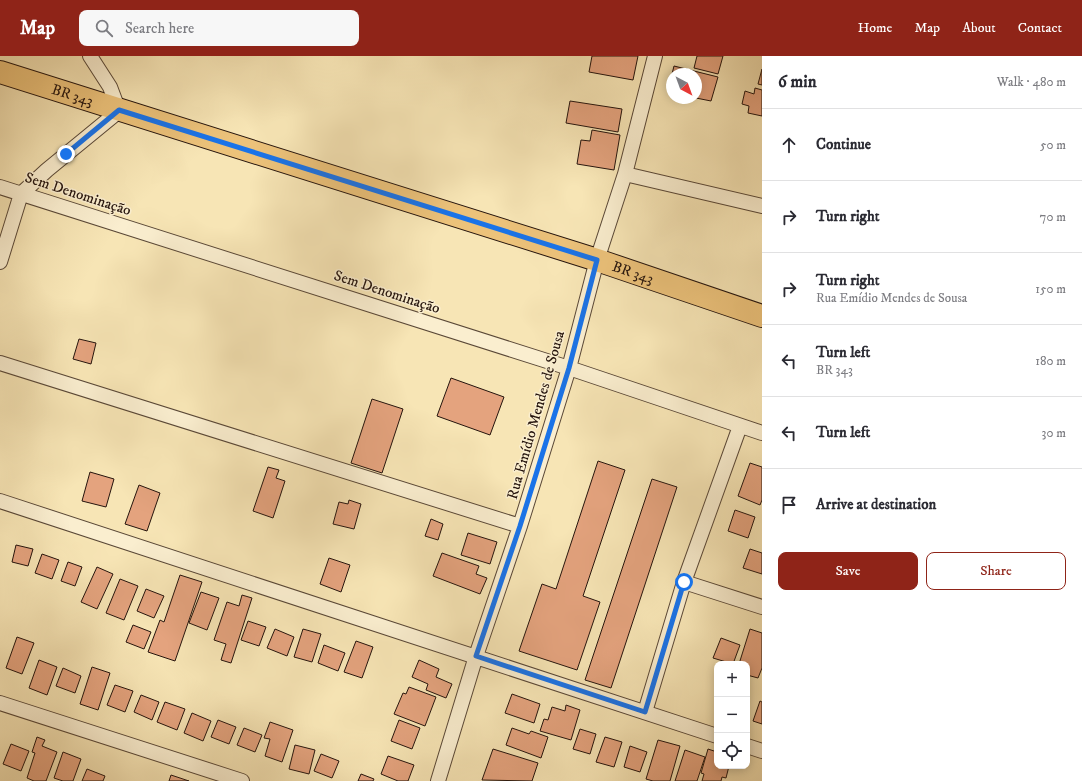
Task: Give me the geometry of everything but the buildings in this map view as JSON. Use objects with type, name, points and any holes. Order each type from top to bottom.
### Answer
[{"type":"main road","name":"BR 343","points":[[0,72],[597,260],[762,316]]},
{"type":"street","points":[[0,262],[21,194],[56,162],[119,110],[110,87],[90,56]]},
{"type":"street","name":"Rua Emídio Mendes de Sousa","points":[[438,781],[476,656],[520,526],[569,368],[597,260],[625,174],[655,56]]},
{"type":"street","points":[[625,174],[762,206]]},
{"type":"street","name":"Sem Denominação","points":[[0,187],[569,368],[762,433]]},
{"type":"street","points":[[0,363],[520,526]]},
{"type":"street","points":[[645,712],[684,582],[740,426]]},
{"type":"street","points":[[0,501],[714,735]]},
{"type":"street","points":[[684,582],[762,607]]},
{"type":"street","points":[[0,703],[242,781]]},
{"type":"street","points":[[750,747],[762,751]]},
{"type":"route","points":[[66,154],[119,110],[597,260],[569,368],[520,526],[476,656],[645,712],[684,582]]}]
